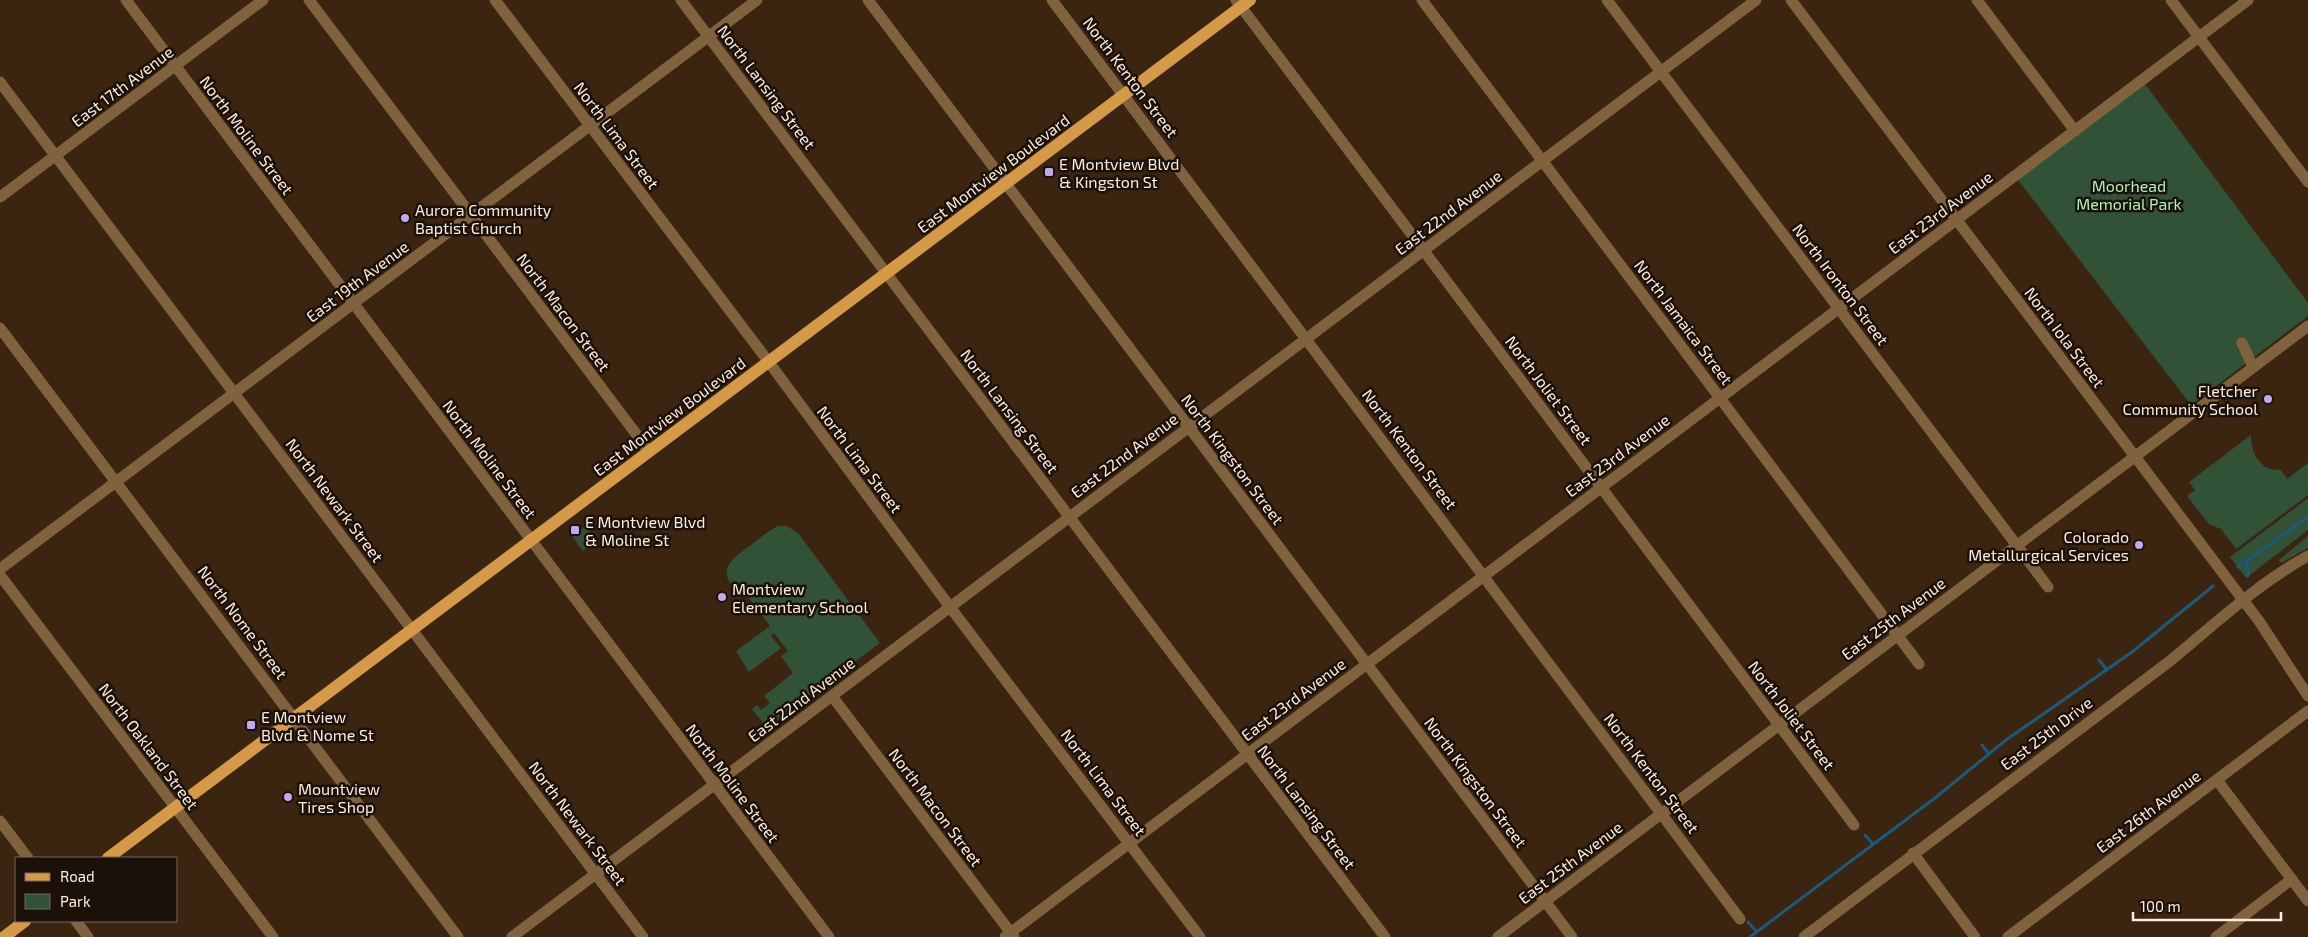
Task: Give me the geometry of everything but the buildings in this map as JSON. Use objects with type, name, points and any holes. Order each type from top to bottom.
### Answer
[{"type":"main road","name":"East Montview Boulevard","points":[[109,857],[1006,184],[1242,2]]},
{"type":"main road","points":[[4,937],[24,922]]},
{"type":"street","name":"North Moline Street","points":[[126,0],[829,937]]},
{"type":"street","name":"East 17th Avenue","points":[[0,197],[263,0]]},
{"type":"street","name":"North Macon Street","points":[[309,0],[649,452]]},
{"type":"street","name":"North Lima Street","points":[[495,0],[1200,937]]},
{"type":"street","name":"North Lansing Street","points":[[681,0],[1385,937]]},
{"type":"street","name":"East 19th Avenue","points":[[0,569],[757,0]]},
{"type":"street","name":"North Kingston Street","points":[[868,0],[1572,937]]},
{"type":"street","name":"North Kenton Street","points":[[1052,0],[1740,918]]},
{"type":"street","name":"North Jamaica Street","points":[[1422,0],[1920,664]]},
{"type":"street","name":"North Ironton Street","points":[[1607,0],[2048,587]]},
{"type":"street","name":"East 22nd Avenue","points":[[512,937],[1756,0]]},
{"type":"street","name":"North Iola Street","points":[[1792,0],[2244,600],[2281,652],[2308,696]]},
{"type":"street","points":[[1977,0],[2075,130]]},
{"type":"street","points":[[2171,0],[2308,182]]},
{"type":"street","name":"East 23rd Avenue","points":[[1010,936],[1247,754],[2248,0]]},
{"type":"street","name":"North Joliet Street","points":[[1242,2],[1424,250],[1854,825]]},
{"type":"street","name":"North Newark Street","points":[[0,82],[643,937]]},
{"type":"street","name":"East 25th Avenue","points":[[1498,937],[2308,326]]},
{"type":"street","name":"North Nome Street","points":[[0,328],[117,481],[458,937]]},
{"type":"street","points":[[2242,343],[2253,368]]},
{"type":"street","name":"East 25th Drive","points":[[1804,937],[2170,661],[2211,625],[2284,569],[2308,556]]},
{"type":"street","name":"North Oakland Street","points":[[0,575],[273,937]]},
{"type":"street","name":"North Macon Street","points":[[832,696],[1010,936]]},
{"type":"street","name":"East 26th Avenue","points":[[2008,937],[2308,711]]},
{"type":"street","points":[[2217,780],[2308,901]]},
{"type":"street","points":[[0,821],[27,857]]},
{"type":"street","points":[[1913,854],[1975,937]]},
{"type":"street","points":[[2216,937],[2292,879]]},
{"type":"street","points":[[77,922],[88,937]]},
{"type":"green space","name":"Moorhead Memorial Park","points":[[2142,80],[2308,303],[2308,316],[2191,405],[2015,176]]},
{"type":"green space","points":[[2251,435],[2251,442],[2258,460],[2267,468],[2281,470],[2287,479],[2308,463],[2308,495],[2236,549],[2221,529],[2209,524],[2187,496],[2195,490],[2189,482]]},
{"type":"green space","points":[[2308,498],[2308,530],[2246,578],[2230,557]]},
{"type":"green space","points":[[586,526],[597,540],[583,551],[572,536]]},
{"type":"green space","points":[[778,526],[787,526],[798,533],[880,643],[767,728],[752,709],[757,705],[761,710],[770,703],[764,696],[793,673],[781,656],[788,651],[774,633],[771,636],[781,648],[749,672],[736,651],[770,626],[740,586],[735,589],[729,582],[727,569],[734,558],[767,532]]},
{"type":"green space","points":[[2308,536],[2308,548],[2281,563],[2279,560]]},
{"type":"waterway","points":[[2238,567],[2308,517]]},
{"type":"waterway","points":[[2247,560],[2248,576]]},
{"type":"waterway","points":[[1750,937],[1935,798],[2006,740],[2132,652],[2213,586]]},
{"type":"waterway","points":[[2099,660],[2107,670]]},
{"type":"waterway","points":[[1982,745],[1989,754]]},
{"type":"waterway","points":[[1865,835],[1873,844]]},
{"type":"waterway","points":[[1748,922],[1757,932]]},
{"type":"place","name":"E Montview Blvd & Kingston St","points":[[1049,172]]},
{"type":"place","name":"Aurora Community Baptist Church","points":[[405,218]]},
{"type":"place","name":"Fletcher Community School","points":[[2268,399]]},
{"type":"place","name":"E Montview Blvd & Moline St","points":[[575,530]]},
{"type":"place","name":"Colorado Metallurgical Services","points":[[2139,545]]},
{"type":"place","name":"Montview Elementary School","points":[[722,597]]},
{"type":"place","name":"E Montview Blvd & Nome St","points":[[251,725]]},
{"type":"place","name":"Mountview Tires Shop","points":[[288,797]]}]
